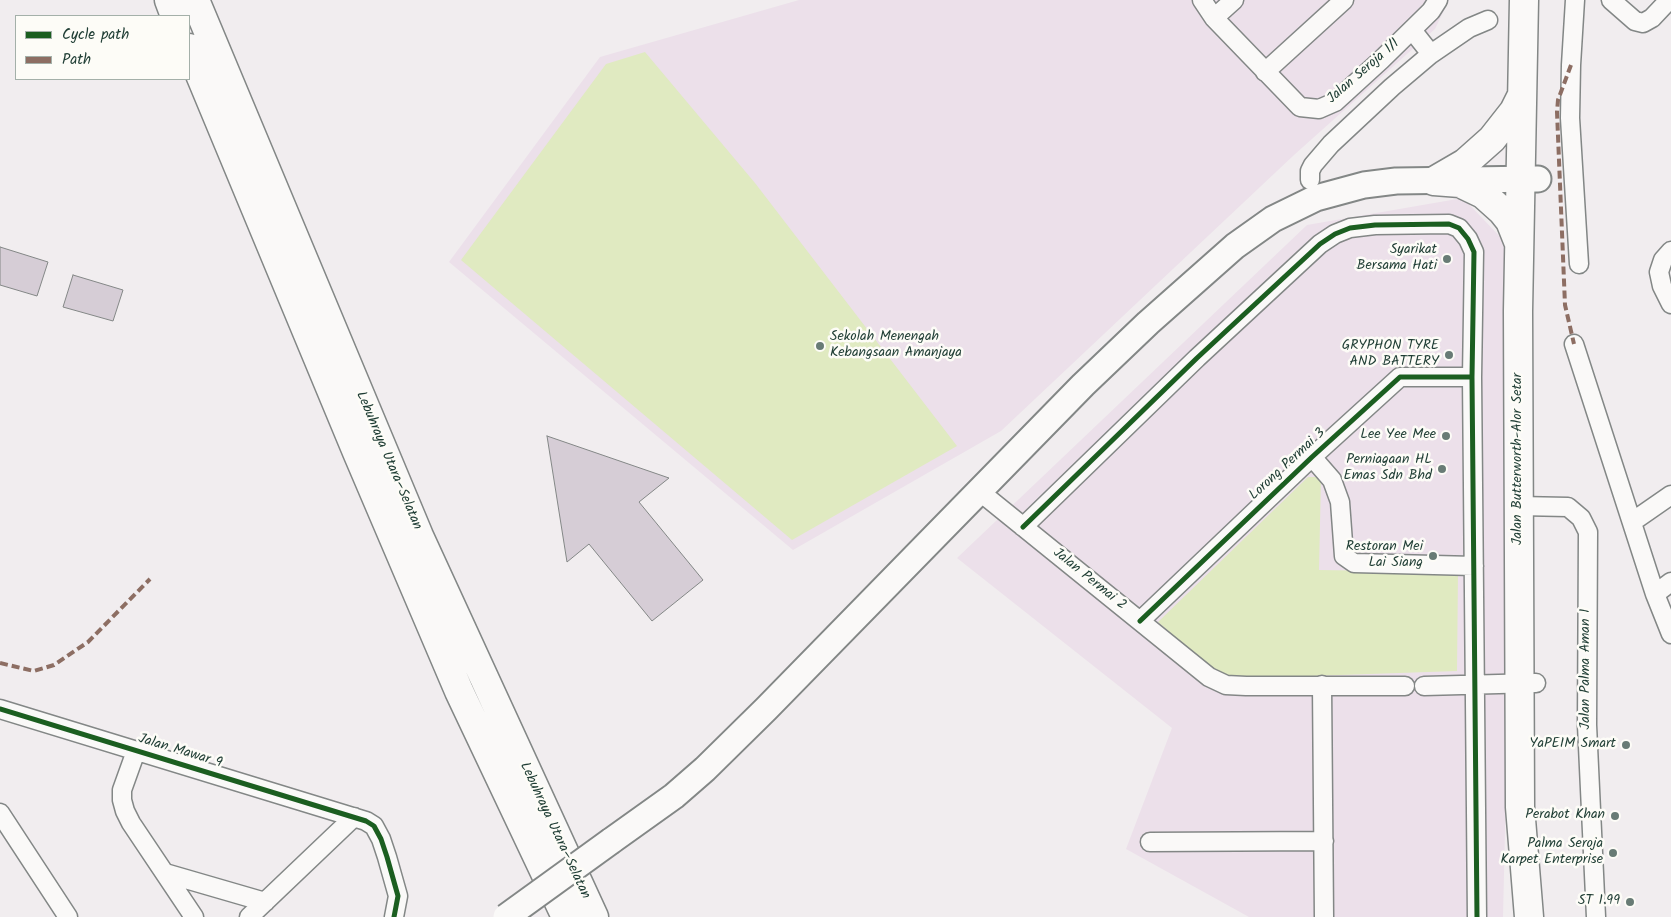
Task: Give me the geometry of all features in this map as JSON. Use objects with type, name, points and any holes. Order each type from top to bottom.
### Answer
[{"type":"main road","points":[[168,0],[175,15]]},
{"type":"main road","name":"Lebuhraya Utara–Selatan","points":[[195,0],[419,536],[594,917]]},
{"type":"main road","name":"Jalan Butterworth-Alor Setar","points":[[1524,0],[1522,95],[1529,179],[1519,245],[1527,505]]},
{"type":"main road","name":"Jalan Butterworth-Alor Setar","points":[[1540,0],[1529,179],[1528,684],[1546,917]]},
{"type":"main road","name":"Lebuhraya Utara–Selatan","points":[[190,50],[459,692],[566,917]]},
{"type":"main road","points":[[1434,181],[1465,163],[1492,139],[1514,111],[1522,95]]},
{"type":"main road","points":[[506,917],[674,796],[717,758],[1083,385],[1148,323],[1235,246],[1273,219],[1316,198],[1364,185],[1396,181],[1529,179]]},
{"type":"main road","points":[[1434,181],[1460,183],[1483,194],[1506,216],[1515,232],[1519,245]]},
{"type":"main road","name":"Jalan Butterworth-Alor Setar","points":[[1528,684],[1520,807],[1529,917]]},
{"type":"street","name":"Jalan Seroja 1/1","points":[[1202,0],[1214,18],[1300,107],[1319,109],[1335,102],[1381,60],[1431,11],[1438,0]]},
{"type":"street","points":[[1214,18],[1234,0]]},
{"type":"street","points":[[1265,72],[1344,0]]},
{"type":"street","points":[[1575,0],[1570,118],[1579,264]]},
{"type":"street","points":[[1611,0],[1635,21],[1643,23],[1652,18],[1669,0]]},
{"type":"street","points":[[1310,180],[1312,165],[1331,144],[1392,87],[1431,54],[1469,28],[1488,20]]},
{"type":"street","points":[[1412,30],[1431,54]]},
{"type":"street","points":[[1023,527],[1197,358],[1320,244],[1335,234],[1350,228],[1375,225],[1449,224],[1459,228],[1468,238],[1474,252],[1472,377],[1477,917]]},
{"type":"street","points":[[1671,251],[1660,266],[1659,278],[1671,304]]},
{"type":"street","points":[[1574,344],[1655,594],[1671,634]]},
{"type":"street","name":"Lorong Permai 3","points":[[1140,621],[1312,457],[1400,377],[1472,377]]},
{"type":"street","points":[[1312,457],[1332,480],[1340,502],[1344,556],[1354,563],[1474,566]]},
{"type":"street","name":"Jalan Permai 2","points":[[979,491],[1209,678],[1226,685],[1405,686]]},
{"type":"street","points":[[1632,522],[1671,495]]},
{"type":"street","name":"Jalan Palma Aman 1","points":[[1527,505],[1568,507],[1581,518],[1588,532],[1587,725],[1596,917]]},
{"type":"street","points":[[1655,594],[1671,582]]},
{"type":"street","points":[[1424,686],[1528,684]]},
{"type":"street","points":[[1322,685],[1324,917]]},
{"type":"street","name":"Jalan Mawar 9","points":[[0,709],[366,821],[374,826],[381,839],[398,896],[394,917]]},
{"type":"street","points":[[136,751],[122,790],[125,811],[130,822],[194,917]]},
{"type":"street","points":[[0,813],[68,917]]},
{"type":"street","points":[[249,917],[354,817]]},
{"type":"street","points":[[1150,842],[1324,841]]},
{"type":"street","points":[[165,873],[265,902]]},
{"type":"shaded area","name":"Sekolah Menengah Kebangsaan Amanjaya","points":[[799,0],[1449,0],[1435,29],[1294,155],[1001,431],[793,550],[449,262],[600,57]]},
{"type":"shaded area","points":[[1463,198],[1506,243],[1504,528],[1509,657],[1503,917],[1249,917],[1126,849],[1172,728],[957,558],[1307,225]]},
{"type":"green space","points":[[645,52],[755,183],[957,446],[792,540],[461,260],[606,64]]},
{"type":"green space","points":[[1308,477],[1321,477],[1319,570],[1458,572],[1457,671],[1224,679],[1158,622]]},
{"type":"building","points":[[0,247],[48,262],[37,296],[0,285]]},
{"type":"building","points":[[73,275],[123,290],[113,321],[63,307]]},
{"type":"building","points":[[547,436],[669,478],[639,502],[703,580],[652,621],[589,544],[567,562]]},
{"type":"marked path","points":[[1571,65],[1558,100],[1557,112],[1565,305],[1574,344]]},
{"type":"marked path","points":[[0,663],[34,671],[54,665],[88,642],[150,579]]},
{"type":"cycle path","points":[[1023,527],[1197,358],[1320,244],[1335,234],[1350,228],[1375,225],[1449,224],[1459,228],[1468,239],[1474,252],[1472,377],[1477,917]]},
{"type":"cycle path","points":[[1140,621],[1312,457],[1400,377],[1472,377]]},
{"type":"cycle path","points":[[0,709],[366,821],[374,826],[387,857],[398,896],[394,917]]},
{"type":"place","name":"Syarikat Bersama Hati","points":[[1447,259]]},
{"type":"place","name":"Sekolah Menengah Kebangsaan Amanjaya","points":[[820,346]]},
{"type":"place","name":"GRYPHON TYRE AND BATTERY","points":[[1449,355]]},
{"type":"place","name":"Lee Yee Mee","points":[[1446,436]]},
{"type":"place","name":"Perniagaan HL Emas Sdn Bhd","points":[[1442,469]]},
{"type":"place","name":"Restoran Mei Lai Siang","points":[[1433,556]]},
{"type":"place","name":"YaPEIM Smart","points":[[1626,745]]},
{"type":"place","name":"Perabot Khan","points":[[1615,816]]},
{"type":"place","name":"Palma Seroja Karpet Enterprise","points":[[1613,853]]},
{"type":"place","name":"ST 1.99","points":[[1630,902]]}]
